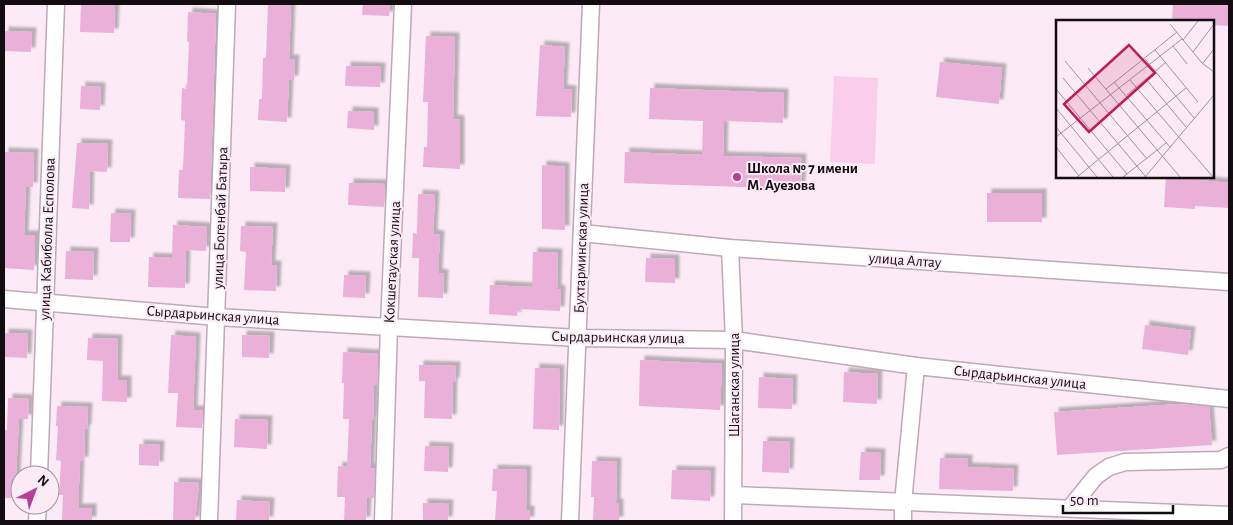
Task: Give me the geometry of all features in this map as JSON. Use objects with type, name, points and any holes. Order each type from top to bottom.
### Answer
[{"type":"street","name":"улица Кабиболла Есполова","points":[[39,465],[56,4]]},
{"type":"street","name":"улица Богенбай Батыра","points":[[209,521],[228,4]]},
{"type":"street","name":"Кокшетауская улица","points":[[383,521],[389,326],[403,4]]},
{"type":"street","name":"Бухтарминская улица","points":[[570,521],[591,4]]},
{"type":"street","name":"улица Алтау","points":[[582,233],[730,248],[1229,282]]},
{"type":"street","name":"Шаганская улица","points":[[730,248],[734,340],[733,521]]},
{"type":"street","name":"Сырдарьинская улица","points":[[4,299],[217,317],[578,338],[734,340],[916,366],[1229,399]]},
{"type":"street","points":[[903,521],[903,503],[916,366]]},
{"type":"street","points":[[1070,508],[1096,476],[1109,467],[1125,462],[1221,460],[1229,456]]},
{"type":"street","points":[[734,495],[1070,508],[1087,515],[1229,515]]},
{"type":"shaded area","points":[[834,76],[878,78],[875,164],[830,162]]},
{"type":"building","points":[[81,4],[115,4],[114,33],[80,32]]},
{"type":"building","points":[[268,4],[291,4],[289,59],[295,59],[294,80],[289,80],[287,122],[258,120],[259,99],[262,99],[263,58],[266,58]]},
{"type":"building","points":[[363,4],[390,4],[389,16],[362,15]]},
{"type":"building","points":[[1173,4],[1229,4],[1229,26],[1213,25],[1213,20],[1172,20]]},
{"type":"building","points":[[188,12],[216,14],[210,199],[178,198],[179,170],[183,170],[185,121],[181,120],[182,88],[187,89]]},
{"type":"building","points":[[4,31],[32,32],[31,52],[4,51]]},
{"type":"building","points":[[426,36],[455,37],[453,119],[460,120],[460,169],[423,167],[424,147],[427,147],[428,102],[423,102]]},
{"type":"building","points":[[540,45],[565,47],[563,89],[572,90],[571,117],[536,116]]},
{"type":"building","points":[[940,62],[1002,68],[999,104],[936,97]]},
{"type":"building","points":[[346,66],[381,67],[380,87],[345,86]]},
{"type":"building","points":[[81,86],[101,87],[100,110],[80,109]]},
{"type":"building","points":[[650,88],[784,93],[783,123],[724,121],[723,156],[802,158],[801,189],[624,183],[625,152],[702,155],[703,121],[649,119]]},
{"type":"building","points":[[348,111],[374,112],[374,130],[347,128]]},
{"type":"building","points":[[77,143],[108,144],[107,172],[90,171],[89,209],[72,208]]},
{"type":"building","points":[[4,152],[34,153],[33,187],[26,187],[24,235],[35,235],[34,270],[4,268]]},
{"type":"building","points":[[542,165],[565,167],[565,230],[542,229]]},
{"type":"building","points":[[250,167],[286,169],[285,192],[250,191]]},
{"type":"building","points":[[1166,178],[1199,178],[1199,180],[1229,183],[1229,208],[1195,206],[1195,209],[1164,207]]},
{"type":"building","points":[[349,183],[385,184],[384,207],[348,205]]},
{"type":"building","points":[[987,193],[1042,193],[1042,222],[987,222]]},
{"type":"building","points":[[418,194],[435,195],[433,234],[440,235],[438,273],[444,274],[443,298],[418,297],[419,258],[412,258],[413,233],[417,234]]},
{"type":"building","points":[[111,213],[131,214],[130,242],[110,242]]},
{"type":"building","points":[[173,225],[207,227],[206,251],[186,250],[185,288],[148,287],[149,257],[172,258]]},
{"type":"building","points":[[241,226],[273,227],[271,265],[277,265],[276,291],[244,290],[246,252],[240,251]]},
{"type":"building","points":[[66,251],[94,252],[93,280],[65,279]]},
{"type":"building","points":[[533,252],[558,253],[557,289],[561,290],[560,311],[518,309],[517,316],[489,314],[490,285],[532,287]]},
{"type":"building","points":[[646,258],[675,259],[675,283],[645,282]]},
{"type":"building","points":[[344,275],[366,276],[365,298],[343,297]]},
{"type":"building","points":[[1145,325],[1191,331],[1188,355],[1142,349]]},
{"type":"building","points":[[4,333],[28,334],[27,358],[4,357]]},
{"type":"building","points":[[171,335],[196,337],[193,410],[203,410],[202,428],[176,427],[178,393],[168,393]]},
{"type":"building","points":[[242,335],[270,336],[269,358],[242,357]]},
{"type":"building","points":[[88,338],[118,339],[117,380],[127,380],[127,402],[102,401],[103,361],[87,360]]},
{"type":"building","points":[[343,352],[378,354],[377,385],[374,385],[370,468],[375,468],[374,498],[367,498],[366,521],[344,521],[345,497],[337,497],[338,466],[347,467],[349,419],[343,419]]},
{"type":"building","points":[[640,360],[722,364],[720,410],[639,406]]},
{"type":"building","points":[[419,365],[456,366],[455,382],[453,382],[452,419],[424,418],[425,381],[419,381]]},
{"type":"building","points":[[535,368],[560,369],[559,430],[533,429]]},
{"type":"building","points":[[844,372],[878,374],[877,404],[843,402]]},
{"type":"building","points":[[759,377],[793,379],[792,409],[758,408]]},
{"type":"building","points":[[8,398],[29,399],[28,419],[19,419],[17,465],[10,465],[10,498],[4,498],[4,430],[7,430]]},
{"type":"building","points":[[1180,404],[1209,407],[1212,445],[1057,455],[1054,412]]},
{"type":"building","points":[[57,406],[88,407],[84,461],[80,461],[78,508],[92,508],[92,521],[62,521],[63,495],[60,495],[61,461],[56,460],[58,426],[56,426]]},
{"type":"building","points":[[235,419],[268,420],[267,449],[234,447]]},
{"type":"building","points":[[763,441],[790,442],[789,473],[762,472]]},
{"type":"building","points":[[139,444],[160,445],[159,466],[139,465]]},
{"type":"building","points":[[425,446],[449,447],[448,472],[424,471]]},
{"type":"building","points":[[861,452],[881,453],[880,480],[859,480]]},
{"type":"building","points":[[940,458],[968,459],[968,467],[1014,469],[1013,491],[939,489]]},
{"type":"building","points":[[592,461],[617,462],[616,503],[619,503],[619,521],[593,521],[594,497],[591,497]]},
{"type":"building","points":[[493,469],[527,470],[526,510],[530,510],[530,521],[495,521],[497,491],[492,491]]},
{"type":"building","points":[[672,470],[711,471],[710,501],[671,499]]},
{"type":"building","points":[[174,482],[199,483],[195,521],[173,521]]},
{"type":"building","points":[[237,500],[270,502],[269,521],[236,521]]},
{"type":"building","points":[[423,503],[449,504],[448,521],[423,521]]},
{"type":"place","name":"Школа № 7 имени М. Ауезова","points":[[737,177]]}]
